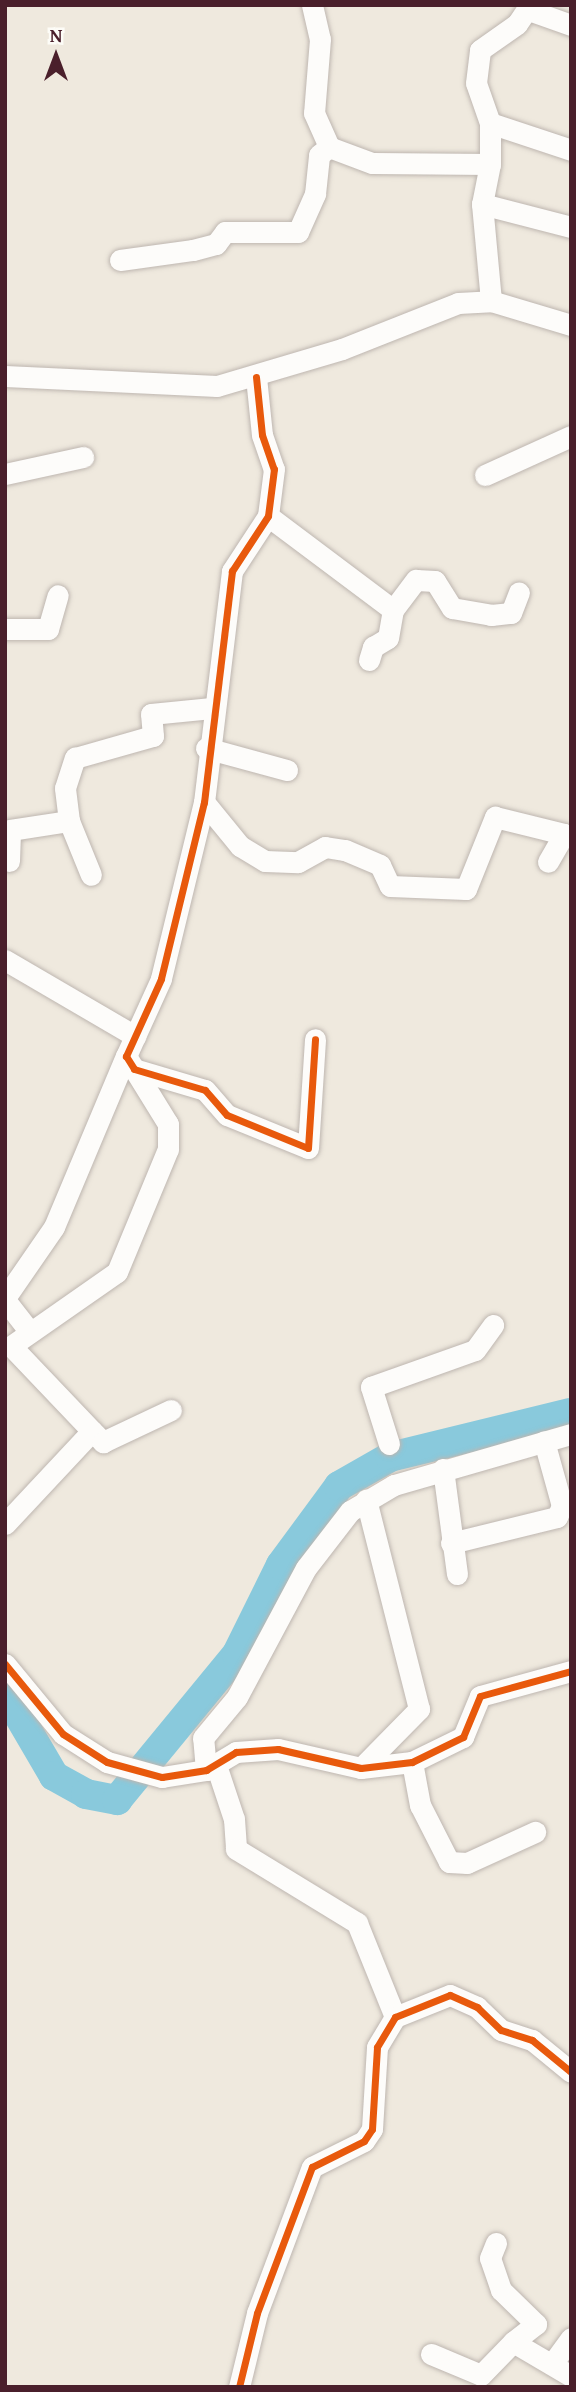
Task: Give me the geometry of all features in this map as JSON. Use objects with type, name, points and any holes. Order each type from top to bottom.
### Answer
[{"type":"street","points":[[312,5],[320,39],[314,113],[329,147],[372,163],[491,164]]},
{"type":"street","points":[[491,301],[482,204],[491,164],[490,123],[476,83],[480,50],[530,7],[571,25]]},
{"type":"street","points":[[490,123],[571,150]]},
{"type":"street","points":[[120,260],[193,250],[216,244],[225,232],[298,232],[315,194],[319,155],[329,147]]},
{"type":"street","points":[[482,204],[571,227]]},
{"type":"street","points":[[5,376],[191,388],[256,377],[431,310],[491,301],[571,325]]},
{"type":"street","points":[[29,1331],[5,1299],[54,1227],[130,1063],[135,1036],[161,979],[204,802],[206,747],[232,571],[268,516],[274,469],[262,435],[256,377]]},
{"type":"street","points":[[485,475],[571,436]]},
{"type":"street","points":[[5,474],[83,457]]},
{"type":"street","points":[[268,516],[393,610]]},
{"type":"street","points":[[369,660],[373,647],[388,638],[393,610],[416,580],[435,581],[452,608],[491,615],[511,613],[519,592]]},
{"type":"street","points":[[5,629],[48,629],[58,595]]},
{"type":"street","points":[[91,875],[69,821],[65,788],[75,758],[153,736],[151,714],[212,708]]},
{"type":"street","points":[[206,747],[287,770]]},
{"type":"street","points":[[204,802],[240,846],[265,861],[298,862],[325,847],[345,850],[380,865],[390,886],[466,890],[495,817],[564,834],[548,862]]},
{"type":"street","points":[[9,861],[10,830],[69,821]]},
{"type":"street","points":[[5,960],[135,1036]]},
{"type":"street","points":[[130,1063],[205,1090],[227,1115],[308,1148],[315,1038]]},
{"type":"street","points":[[130,1063],[168,1124],[168,1149],[117,1272],[8,1348],[103,1442],[171,1410]]},
{"type":"street","points":[[389,1444],[371,1387],[475,1350],[493,1325]]},
{"type":"street","points":[[5,1524],[92,1431]]},
{"type":"street","points":[[395,2017],[357,1923],[236,1849],[234,1819],[211,1767],[204,1738],[237,1697],[306,1567],[366,1500],[443,1469],[571,1434]]},
{"type":"street","points":[[451,1544],[557,1517],[562,1506],[544,1441]]},
{"type":"street","points":[[443,1469],[457,1574]]},
{"type":"street","points":[[361,1768],[419,1709],[366,1500]]},
{"type":"street","points":[[5,1664],[63,1734],[128,1769],[162,1777],[211,1767],[236,1752],[278,1749],[361,1768],[412,1762],[463,1737],[481,1696],[571,1671]]},
{"type":"street","points":[[412,1762],[420,1805],[449,1862],[467,1863],[535,1832]]},
{"type":"street","points":[[239,2387],[257,2313],[312,2166],[364,2141],[372,2129],[377,2047],[395,2017],[450,1995],[477,2007],[501,2030],[532,2040],[571,2072]]},
{"type":"street","points":[[431,2354],[479,2381],[513,2342],[536,2324],[501,2290],[490,2258],[496,2243]]},
{"type":"street","points":[[552,2364],[571,2338]]},
{"type":"street","points":[[513,2342],[571,2375]]},
{"type":"waterway","points":[[5,1692],[54,1776],[86,1794],[117,1800],[237,1654],[281,1565],[339,1486],[390,1457],[571,1413]]},
{"type":"cycle path","points":[[256,377],[262,435],[274,469],[268,516],[232,571],[204,802],[161,979],[126,1056],[134,1069],[205,1090],[227,1115],[308,1148],[315,1039]]},
{"type":"cycle path","points":[[5,1664],[63,1734],[107,1762],[162,1777],[206,1770],[236,1752],[278,1749],[361,1768],[412,1762],[463,1737],[480,1696],[571,1671]]},
{"type":"cycle path","points":[[239,2387],[257,2313],[312,2167],[364,2141],[372,2129],[377,2047],[395,2017],[450,1995],[477,2007],[501,2030],[532,2040],[571,2072]]}]
